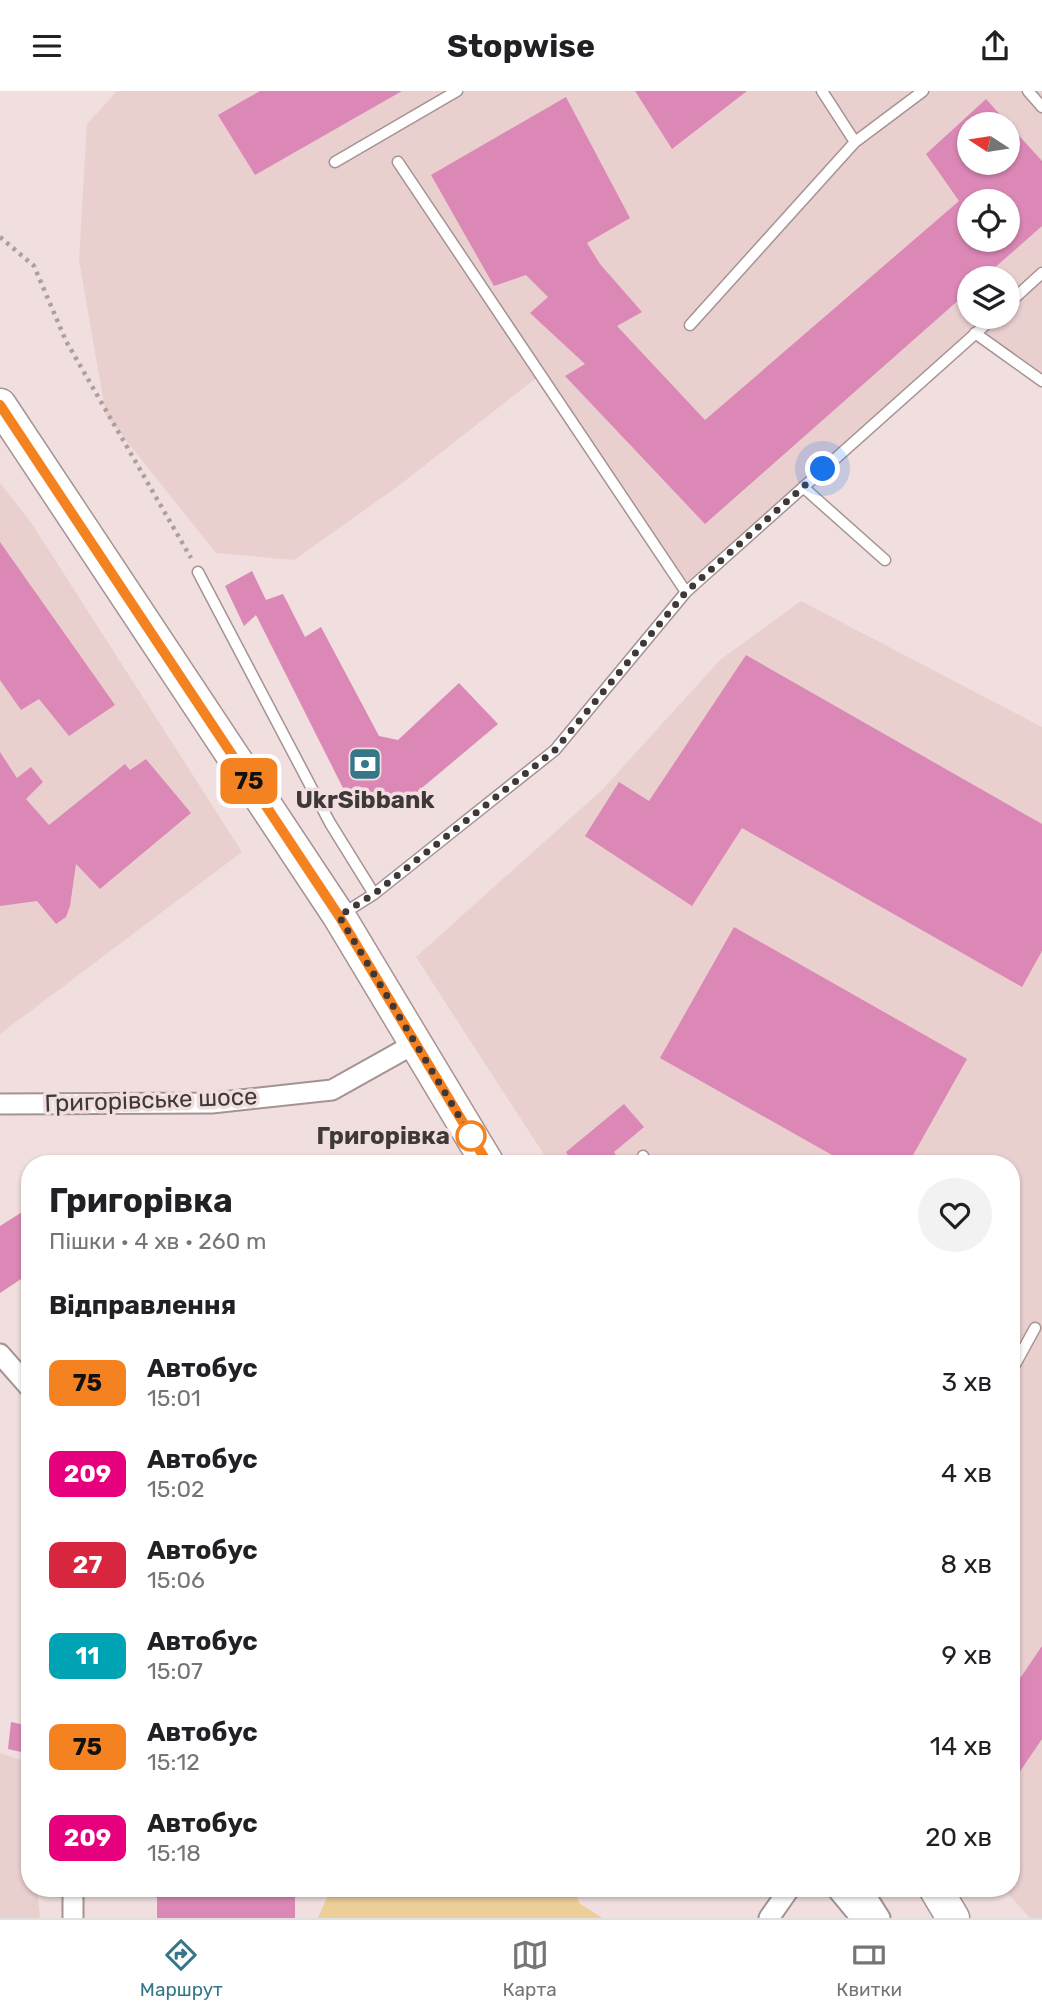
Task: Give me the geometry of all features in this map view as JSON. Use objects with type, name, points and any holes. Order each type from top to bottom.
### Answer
[{"type":"main road","points":[[0,405],[339,916],[483,1155]]},
{"type":"main road","points":[[940,1897],[953,1918]]},
{"type":"street","name":"Григорівське шосе","points":[[0,1104],[212,1103],[332,1090],[416,1043]]},
{"type":"street","points":[[0,1355],[21,1378]]},
{"type":"street","points":[[73,1897],[73,1918]]},
{"type":"street","points":[[769,1918],[784,1897]]},
{"type":"street","points":[[844,1897],[861,1918]]},
{"type":"street","points":[[867,1897],[880,1918]]},
{"type":"lane","points":[[335,162],[457,91]]},
{"type":"lane","points":[[822,91],[855,142]]},
{"type":"lane","points":[[690,325],[855,142],[923,91]]},
{"type":"lane","points":[[1028,91],[1040,102]]},
{"type":"lane","points":[[398,162],[686,592]]},
{"type":"lane","points":[[1020,293],[1042,273]]},
{"type":"lane","points":[[339,916],[374,894],[555,750],[686,592],[980,329]]},
{"type":"lane","points":[[975,333],[1042,381]]},
{"type":"lane","points":[[803,487],[885,560]]},
{"type":"lane","points":[[198,572],[330,823],[374,894]]},
{"type":"lane","points":[[1020,1355],[1035,1328]]},
{"type":"path","points":[[0,237],[34,266],[66,341],[138,470],[184,543],[198,572]]},
{"type":"shaded area","points":[[117,91],[1042,91],[1042,387],[969,338],[686,592],[540,375],[397,487],[294,560],[216,553],[106,415],[79,260],[87,124]]},
{"type":"shaded area","points":[[0,483],[32,524],[242,852],[0,1034]]},
{"type":"shaded area","points":[[801,601],[1042,727],[1042,1918],[1030,1918],[1011,1897],[1020,1897],[1020,1155],[544,1155],[416,957],[602,790],[720,660]]},
{"type":"shaded area","points":[[0,1753],[21,1760],[21,1897],[38,1897],[40,1918],[0,1918]]},
{"type":"shaded area","points":[[327,1897],[577,1897],[579,1903],[602,1918],[318,1918]]},
{"type":"building","points":[[260,91],[402,91],[255,175],[218,115]]},
{"type":"building","points":[[635,91],[747,91],[672,149]]},
{"type":"building","points":[[566,97],[630,218],[587,243],[600,264],[642,312],[617,326],[705,420],[957,203],[957,252],[1012,252],[997,266],[957,266],[957,301],[705,524],[565,376],[585,364],[530,313],[548,297],[526,275],[494,286],[431,175]]},
{"type":"building","points":[[986,99],[998,112],[972,112]]},
{"type":"building","points":[[957,126],[957,175],[1020,175],[1020,137],[1042,161],[1042,226],[1020,245],[1020,189],[957,189],[957,198],[926,154]]},
{"type":"building","points":[[0,542],[115,705],[69,736],[39,699],[21,710],[0,680]]},
{"type":"building","points":[[252,571],[266,600],[283,594],[305,637],[321,627],[379,736],[398,740],[459,683],[498,724],[398,808],[383,811],[369,809],[357,803],[346,794],[256,615],[244,626],[225,586]]},
{"type":"building","points":[[746,655],[1042,824],[1042,951],[1022,987],[742,828],[692,906],[585,836],[619,782],[649,801]]},
{"type":"building","points":[[0,752],[17,778],[31,767],[43,782],[26,799],[49,825],[125,764],[130,770],[146,759],[191,813],[100,889],[76,864],[70,906],[66,917],[56,924],[37,901],[0,906]]},
{"type":"building","points":[[734,927],[967,1059],[913,1155],[832,1155],[660,1058]]},
{"type":"building","points":[[624,1104],[644,1127],[614,1152],[616,1155],[568,1155],[566,1152]]},
{"type":"building","points":[[21,1213],[21,1279],[0,1293],[0,1226]]},
{"type":"building","points":[[1042,1646],[1042,1739],[1020,1771],[1020,1678]]},
{"type":"building","points":[[11,1722],[21,1724],[21,1752],[8,1749]]},
{"type":"building","points":[[157,1897],[295,1897],[295,1918],[157,1918]]},
{"type":"bus line","name":"75","points":[[0,405],[339,916],[483,1155]]},
{"type":"place","name":"UkrSibbank","points":[[365,764]]},
{"type":"place","name":"Григорівка","points":[[471,1136]]},
{"type":"route","points":[[471,1136],[339,916],[374,894],[555,750],[686,592],[823,469]]}]
